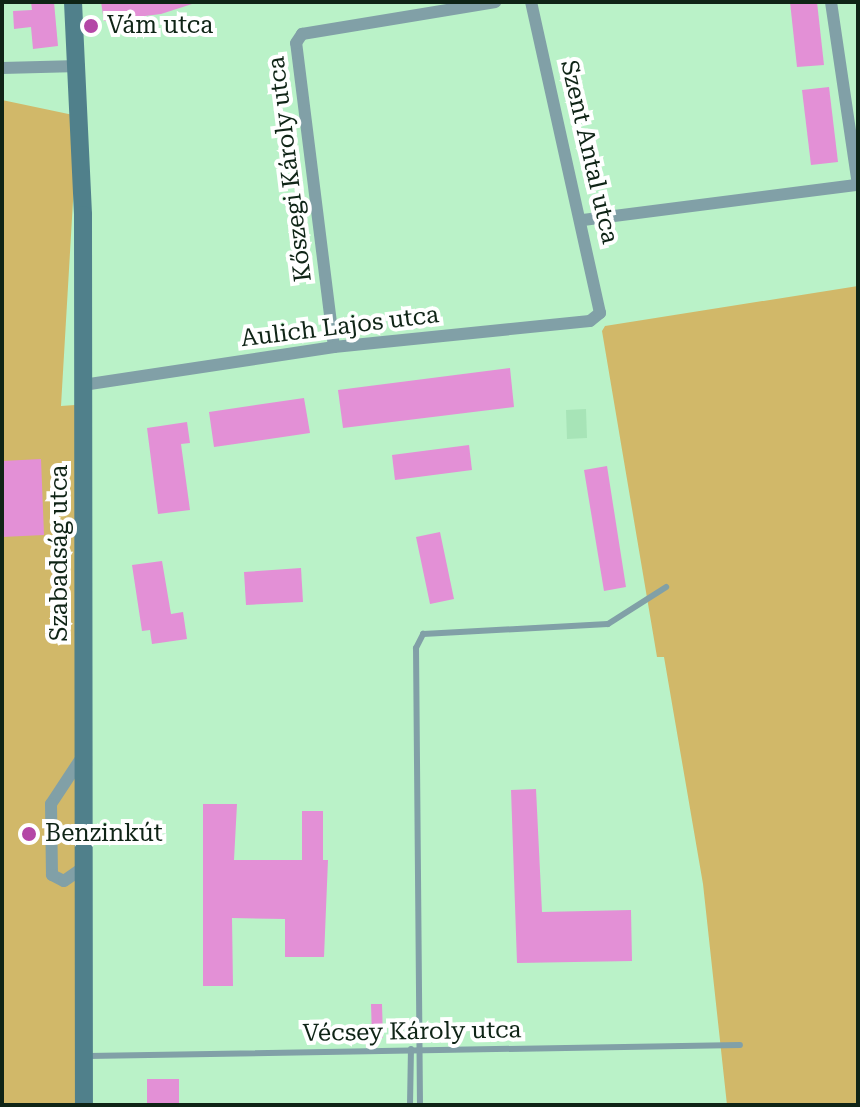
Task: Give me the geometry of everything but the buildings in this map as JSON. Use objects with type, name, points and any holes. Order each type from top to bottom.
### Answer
[{"type":"main road","name":"Szabadság utca","points":[[73,2],[79,66],[83,385],[84,1105]]},
{"type":"street","name":"Kőszegi Károly utca","points":[[334,347],[296,43],[302,34],[495,2]]},
{"type":"street","name":"Szent Antal utca","points":[[531,2],[583,220],[600,313]]},
{"type":"street","points":[[583,220],[858,184],[831,2]]},
{"type":"street","points":[[2,68],[79,66]]},
{"type":"street","name":"Aulich Lajos utca","points":[[83,385],[334,347],[590,321],[600,313]]},
{"type":"street","points":[[84,754],[51,804],[52,875],[64,881],[84,867]]},
{"type":"lane","points":[[420,1105],[416,648],[423,634],[608,624],[666,587]]},
{"type":"lane","name":"Vécsey Károly utca","points":[[84,1056],[740,1045]]},
{"type":"lane","points":[[410,1105],[411,1049]]},
{"type":"shaded area","points":[[2,100],[78,116],[61,406],[75,405],[80,1105],[2,1105]]},
{"type":"shaded area","points":[[858,286],[858,1105],[727,1105],[703,884],[664,657],[657,657],[602,331],[605,326]]},
{"type":"shaded area","points":[[586,409],[587,438],[567,439],[566,410]]},
{"type":"place","name":"Vám utca","points":[[91,26]]},
{"type":"place","name":"Benzinkút","points":[[29,834]]}]
